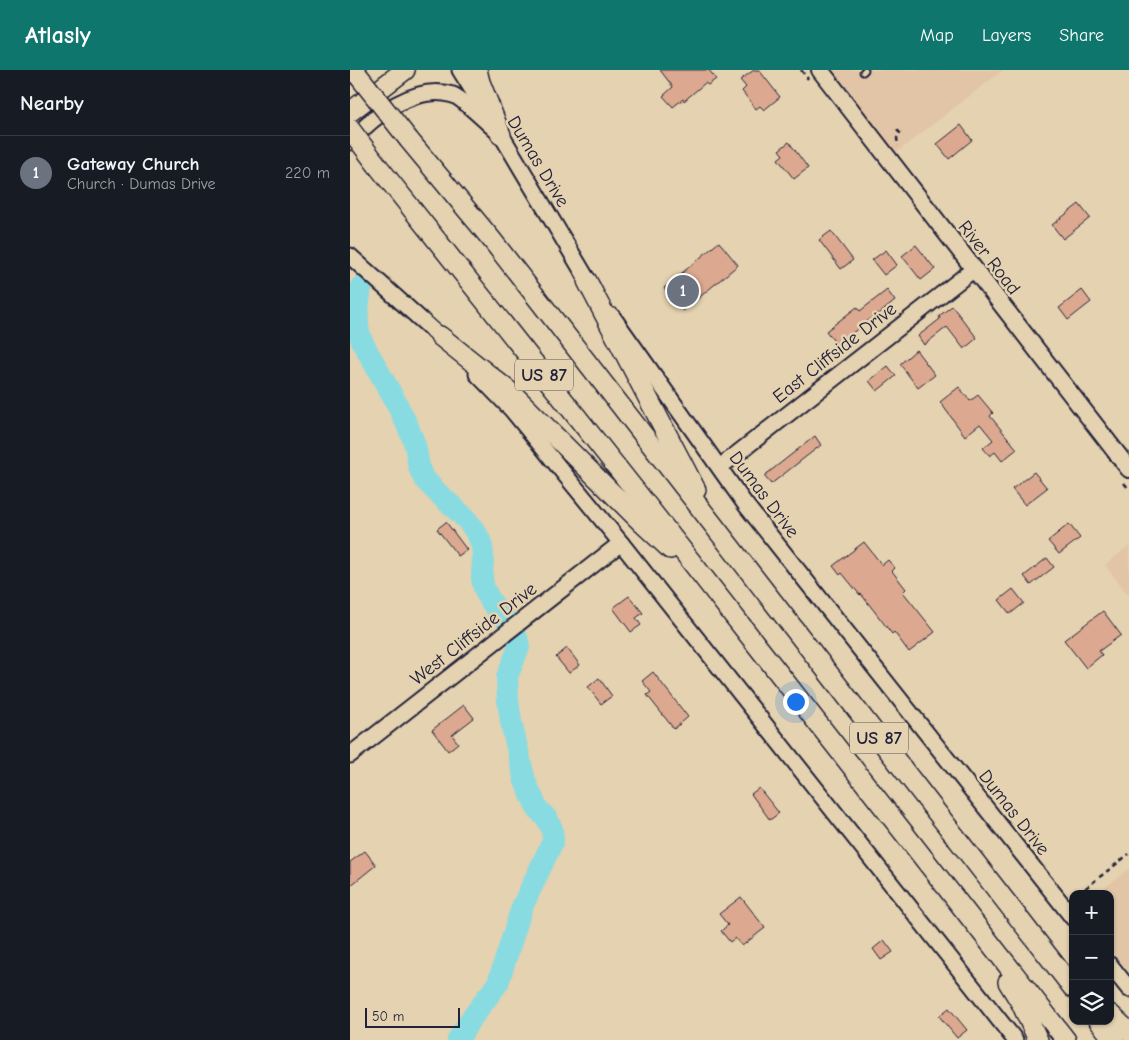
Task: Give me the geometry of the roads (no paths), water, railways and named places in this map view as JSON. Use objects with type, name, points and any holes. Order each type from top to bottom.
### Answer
[{"type":"highway","name":"US 87","points":[[354,70],[408,140],[492,240],[1069,983]]},
{"type":"highway","points":[[350,112],[405,70]]},
{"type":"highway","points":[[477,70],[501,135]]},
{"type":"highway","name":"US 87","points":[[350,130],[710,585],[1066,1040]]},
{"type":"highway","points":[[587,281],[716,529]]},
{"type":"highway","points":[[440,336],[514,395],[636,517],[710,585]]},
{"type":"highway","points":[[937,874],[1021,1003],[1038,1040]]},
{"type":"highway","points":[[1042,947],[1069,973]]},
{"type":"highway","points":[[1114,1018],[1129,1032]]},
{"type":"highway","points":[[1103,1025],[1114,1040]]},
{"type":"main road","name":"Dumas Drive","points":[[460,70],[501,135],[587,281],[745,504],[1069,913]]},
{"type":"main road","name":"River Road","points":[[820,70],[1129,469]]},
{"type":"main road","points":[[350,142],[364,126],[403,100],[429,92],[454,95],[501,135]]},
{"type":"main road","points":[[350,256],[440,336],[512,410],[621,543],[1015,1040]]},
{"type":"main road","name":"East Cliffside Drive","points":[[720,467],[974,269]]},
{"type":"main road","name":"West Cliffside Drive","points":[[350,754],[621,543]]},
{"type":"main road","points":[[1114,970],[1129,989]]},
{"type":"waterway","points":[[361,287],[358,306],[361,339],[406,424],[415,445],[419,466],[424,478],[463,516],[476,533],[483,551],[482,577],[485,590],[491,601],[508,622]]},
{"type":"waterway","points":[[458,1040],[468,1023],[498,983],[522,907],[553,841],[552,829],[547,819],[537,808],[525,781],[511,722],[507,677],[519,647],[517,638]]},
{"type":"place","name":"Gateway Church","points":[[683,291]]}]
